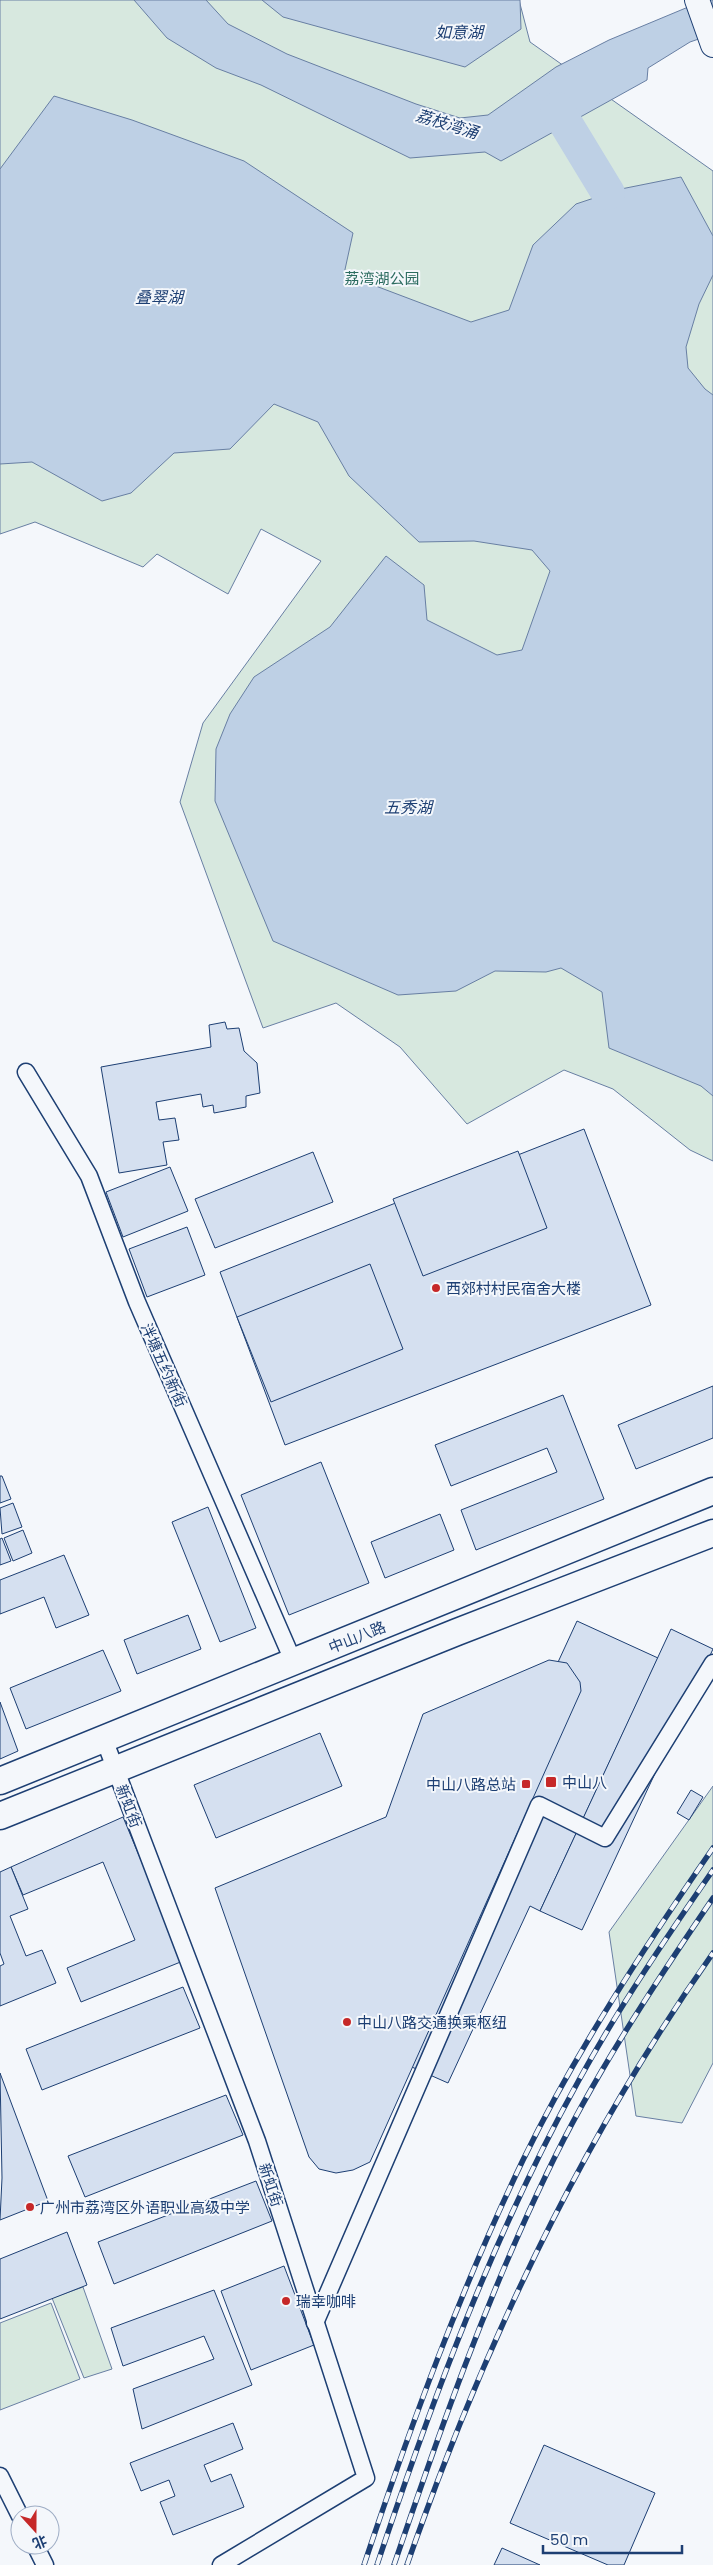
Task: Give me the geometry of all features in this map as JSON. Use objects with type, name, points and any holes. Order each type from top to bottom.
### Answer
[{"type":"main road","points":[[697,0],[713,45]]},
{"type":"main road","name":"中山八路","points":[[0,1781],[294,1663],[713,1490]]},
{"type":"main road","points":[[0,1816],[115,1768],[457,1632],[713,1533]]},
{"type":"street","name":"泮塘五约新街","points":[[26,1072],[88,1176],[137,1302],[294,1663]]},
{"type":"street","points":[[315,2322],[539,1806],[605,1838],[713,1663]]},
{"type":"street","name":"新虹街","points":[[104,1739],[257,2141],[366,2478],[221,2565]]},
{"type":"street","points":[[0,2476],[14,2505]]},
{"type":"green space","name":"荔湾湖公园","points":[[0,0],[519,0],[530,42],[713,171],[713,1161],[690,1150],[613,1089],[564,1070],[467,1124],[400,1047],[336,1003],[263,1028],[180,802],[203,723],[321,561],[261,529],[228,594],[157,554],[143,567],[35,522],[0,534]]},
{"type":"green space","points":[[713,1786],[713,2063],[682,2123],[636,2116],[609,1932]]},
{"type":"green space","points":[[83,2287],[112,2369],[84,2378],[52,2298]]},
{"type":"green space","points":[[51,2303],[80,2379],[0,2410],[0,2323]]},
{"type":"water","name":"荔枝湾涌","points":[[134,0],[206,0],[228,24],[287,54],[416,104],[460,118],[488,115],[556,67],[609,40],[705,0],[713,0],[713,34],[690,42],[648,68],[647,80],[501,161],[485,152],[410,158],[261,85],[216,68],[167,38]]},
{"type":"water","name":"如意湖","points":[[262,0],[520,0],[521,29],[465,67],[283,17]]},
{"type":"water","name":"五秀湖","points":[[54,96],[132,120],[244,161],[353,233],[344,274],[471,322],[509,310],[533,245],[576,204],[621,189],[681,177],[713,236],[713,275],[699,304],[686,347],[688,368],[705,389],[713,395],[713,1096],[701,1086],[609,1048],[602,992],[561,968],[546,972],[495,971],[456,991],[398,995],[273,941],[215,801],[216,749],[230,714],[254,677],[330,627],[386,556],[424,585],[427,620],[497,655],[522,650],[550,571],[532,550],[474,541],[419,542],[349,476],[318,422],[274,404],[230,449],[174,453],[131,493],[102,501],[32,462],[0,464],[0,169]]},
{"type":"building","points":[[225,1022],[227,1029],[239,1028],[244,1051],[257,1063],[260,1093],[246,1096],[246,1107],[214,1113],[213,1105],[203,1107],[201,1094],[156,1102],[159,1120],[175,1118],[179,1140],[163,1142],[167,1165],[119,1173],[101,1067],[211,1047],[209,1025]]},
{"type":"building","name":"西郊村村民宿舍大楼","points":[[584,1129],[651,1305],[285,1445],[220,1272]]},
{"type":"building","points":[[518,1151],[547,1228],[423,1276],[393,1199]]},
{"type":"building","points":[[313,1152],[333,1202],[215,1248],[195,1199]]},
{"type":"building","points":[[170,1167],[188,1211],[123,1237],[106,1192]]},
{"type":"building","points":[[187,1227],[205,1275],[147,1297],[129,1249]]},
{"type":"building","points":[[370,1264],[403,1349],[271,1402],[237,1317]]},
{"type":"building","points":[[713,1386],[713,1438],[636,1469],[618,1425]]},
{"type":"building","points":[[563,1395],[604,1499],[476,1550],[461,1510],[557,1472],[547,1448],[451,1486],[435,1445]]},
{"type":"building","points":[[321,1462],[369,1583],[289,1615],[241,1495]]},
{"type":"building","points":[[0,1476],[2,1476],[11,1499],[0,1503]]},
{"type":"building","points":[[13,1503],[22,1527],[2,1534],[0,1508]]},
{"type":"building","points":[[208,1507],[256,1628],[220,1642],[172,1522]]},
{"type":"building","points":[[440,1514],[454,1550],[385,1578],[371,1542]]},
{"type":"building","points":[[23,1530],[32,1553],[13,1561],[4,1538]]},
{"type":"building","points":[[2,1538],[11,1561],[0,1565],[0,1539]]},
{"type":"building","points":[[64,1555],[89,1615],[56,1628],[44,1597],[0,1614],[0,1580]]},
{"type":"building","points":[[188,1615],[201,1649],[137,1674],[124,1640]]},
{"type":"building","name":"中山八","points":[[577,1621],[658,1658],[540,1911],[530,1906],[448,2083],[378,2052]]},
{"type":"building","name":"中山八","points":[[671,1629],[713,1649],[582,1930],[540,1911]]},
{"type":"building","points":[[103,1650],[121,1691],[26,1729],[10,1688]]},
{"type":"building","name":"中山八路交通换乘枢纽","points":[[549,1660],[567,1663],[580,1682],[581,1691],[370,2162],[353,2170],[336,2173],[319,2169],[309,2157],[215,1888],[386,1817],[423,1714]]},
{"type":"building","points":[[0,1702],[18,1751],[0,1759]]},
{"type":"building","points":[[320,1733],[342,1786],[216,1838],[194,1785]]},
{"type":"building","points":[[691,1790],[703,1797],[689,1820],[677,1813]]},
{"type":"building","points":[[123,1817],[183,1961],[81,2002],[67,1968],[135,1940],[103,1862],[23,1895],[11,1867]]},
{"type":"building","points":[[11,1867],[28,1909],[10,1916],[26,1956],[42,1950],[56,1983],[0,2006],[0,1966],[4,1964],[0,1953],[0,1872]]},
{"type":"building","points":[[183,1987],[200,2028],[42,2090],[26,2049]]},
{"type":"building","points":[[0,2073],[48,2201],[0,2220],[2,2178]]},
{"type":"building","points":[[226,2095],[243,2135],[85,2197],[68,2156]]},
{"type":"building","points":[[256,2181],[272,2221],[114,2284],[98,2242]]},
{"type":"building","points":[[67,2232],[87,2285],[0,2319],[0,2259]]},
{"type":"building","points":[[284,2266],[314,2345],[251,2370],[221,2291]]},
{"type":"building","points":[[214,2290],[252,2385],[142,2429],[133,2389],[214,2359],[204,2336],[123,2366],[111,2328]]},
{"type":"building","points":[[233,2423],[243,2449],[204,2465],[211,2482],[231,2474],[244,2507],[173,2535],[160,2502],[175,2496],[169,2480],[141,2491],[130,2463]]},
{"type":"building","points":[[544,2445],[655,2493],[624,2565],[608,2565],[510,2523]]},
{"type":"building","points":[[502,2548],[540,2565],[494,2565]]},
{"type":"waterway","points":[[557,109],[608,193]]},
{"type":"railway","points":[[364,2565],[399,2462],[457,2309],[523,2160],[565,2079],[588,2040],[713,1848]]},
{"type":"railway","points":[[377,2565],[443,2379],[492,2257],[519,2197],[548,2138],[610,2026],[660,1947],[713,1870]]},
{"type":"railway","points":[[394,2565],[464,2367],[504,2269],[547,2173],[584,2102],[625,2032],[713,1898]]},
{"type":"railway","points":[[407,2565],[436,2484],[468,2405],[502,2326],[539,2248],[578,2172],[620,2097],[665,2024],[713,1953]]},
{"type":"place","name":"西郊村村民宿舍大楼","points":[[436,1288]]},
{"type":"place","name":"中山八","points":[[551,1782]]},
{"type":"place","name":"中山八路总站","points":[[526,1784]]},
{"type":"place","name":"中山八路交通换乘枢纽","points":[[347,2022]]},
{"type":"place","name":"广州市荔湾区外语职业高级中学","points":[[30,2207]]},
{"type":"place","name":"瑞幸咖啡","points":[[286,2301]]},
{"type":"water label","name":"叠翠湖","points":[[159,297]]}]
